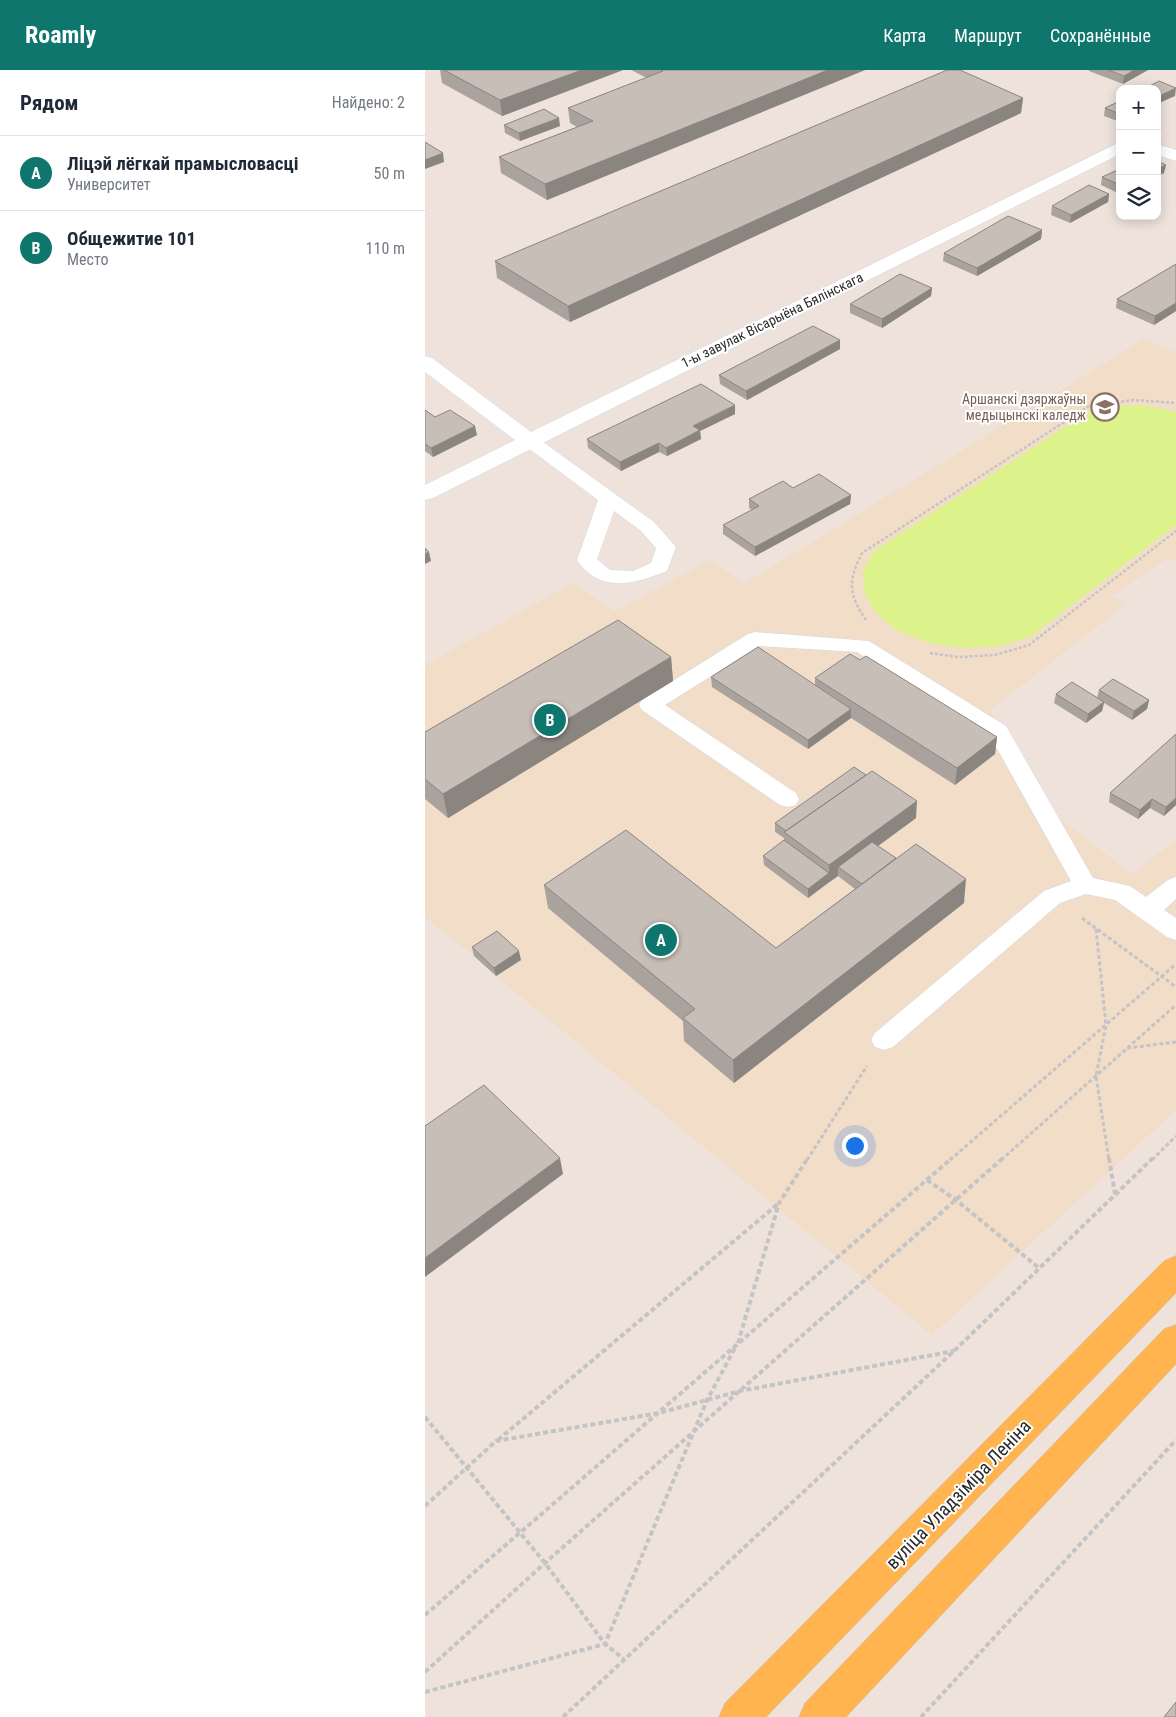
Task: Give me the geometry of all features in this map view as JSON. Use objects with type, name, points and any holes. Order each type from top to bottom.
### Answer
[{"type":"main road","name":"вуліца Уладзіміра Леніна","points":[[751,1713],[1176,1271]]},
{"type":"main road","points":[[819,1717],[1176,1340]]},
{"type":"street","name":"1-ы завулак Вісарыёна Бялінскага","points":[[425,493],[1116,149]]},
{"type":"street","points":[[1161,150],[1176,156]]},
{"type":"street","points":[[425,362],[530,441]]},
{"type":"lane","points":[[530,441],[608,499]]},
{"type":"lane","points":[[788,799],[650,705],[755,639],[862,646],[998,731],[1085,885]]},
{"type":"lane","points":[[884,1040],[1053,897],[1085,885],[1122,892],[1176,931]]},
{"type":"lane","points":[[1147,910],[1176,886]]},
{"type":"path","points":[[871,624],[865,619],[852,597],[851,574],[862,553],[1089,406],[1116,400],[1145,399],[1176,403]]},
{"type":"path","points":[[921,651],[958,657],[995,655],[1029,645],[1176,531]]},
{"type":"path","points":[[1053,897],[1176,987]]},
{"type":"path","points":[[1096,929],[1106,1024],[1096,1076],[1115,1194]]},
{"type":"path","points":[[425,1614],[521,1533],[1176,964]]},
{"type":"path","points":[[425,1672],[545,1563],[1176,1005]]},
{"type":"path","points":[[605,1644],[707,1400],[737,1345],[779,1203],[884,1040]]},
{"type":"path","points":[[1127,1048],[1176,1042]]},
{"type":"path","points":[[563,1717],[954,1351],[1176,1136]]},
{"type":"path","points":[[927,1180],[956,1200],[1039,1268]]},
{"type":"path","points":[[425,1506],[496,1441],[779,1203]]},
{"type":"path","points":[[496,1441],[659,1413],[740,1391],[954,1351]]},
{"type":"path","points":[[425,1417],[545,1563],[605,1644],[624,1659]]},
{"type":"path","points":[[921,1717],[1176,1440]]},
{"type":"path","points":[[425,1692],[605,1644]]},
{"type":"shaded area","points":[[1144,339],[1176,352],[1176,561],[1168,558],[1111,596],[1125,605],[990,710],[1051,812],[1132,874],[1176,840],[1176,1110],[932,1335],[496,976],[521,960],[498,940],[474,956],[425,917],[425,665],[573,583],[615,611],[711,560],[744,584]]},
{"type":"green space","points":[[1140,405],[1176,412],[1176,525],[1030,637],[999,646],[964,648],[929,643],[898,631],[876,613],[864,592],[863,571],[874,551],[1088,412],[1113,406]]},
{"type":"building","points":[[444,70],[582,70],[500,100]]},
{"type":"building","points":[[661,70],[828,70],[545,184],[499,157],[593,121],[568,108],[663,71]]},
{"type":"building","points":[[947,70],[960,70],[1023,98],[568,306],[495,261]]},
{"type":"building","points":[[1108,70],[1134,70],[1124,76]]},
{"type":"building","points":[[1159,81],[1176,88],[1161,95],[1161,85],[1152,85]]},
{"type":"building","points":[[1116,103],[1116,112],[1105,108]]},
{"type":"building","points":[[544,109],[559,118],[519,133],[504,125]]},
{"type":"building","points":[[425,142],[443,153],[425,160]]},
{"type":"building","points":[[1116,171],[1116,183],[1102,177]]},
{"type":"building","points":[[1089,185],[1109,194],[1071,215],[1052,206]]},
{"type":"building","points":[[1008,216],[1042,230],[977,268],[944,253]]},
{"type":"building","points":[[1176,264],[1176,303],[1155,316],[1117,299]]},
{"type":"building","points":[[900,274],[932,288],[882,319],[850,304]]},
{"type":"building","points":[[813,326],[840,340],[746,391],[719,375]]},
{"type":"building","points":[[701,384],[735,405],[693,426],[700,430],[666,448],[659,443],[620,462],[587,439]]},
{"type":"building","points":[[425,410],[435,417],[450,410],[475,426],[431,448],[425,444]]},
{"type":"building","points":[[819,474],[851,495],[755,547],[723,525],[759,506],[749,499],[783,481],[793,488]]},
{"type":"building","points":[[618,620],[671,657],[443,794],[425,779],[425,732]]},
{"type":"building","points":[[758,647],[851,709],[808,740],[711,677]]},
{"type":"building","points":[[850,654],[860,660],[866,656],[997,737],[957,768],[815,678]]},
{"type":"building","points":[[1113,679],[1149,700],[1134,711],[1099,690]]},
{"type":"building","points":[[1072,682],[1104,702],[1088,714],[1056,694]]},
{"type":"building","points":[[1176,734],[1176,798],[1166,807],[1152,799],[1140,810],[1110,793]]},
{"type":"building","points":[[854,767],[866,775],[786,831],[775,823]]},
{"type":"building","points":[[872,771],[917,801],[829,865],[784,832]]},
{"type":"building","points":[[626,830],[776,948],[916,844],[966,879],[733,1060],[683,1018],[695,1009],[544,885]]},
{"type":"building","points":[[784,840],[829,873],[808,889],[763,856]]},
{"type":"building","points":[[872,842],[896,858],[862,884],[838,867]]},
{"type":"building","points":[[497,931],[519,951],[494,968],[472,947]]},
{"type":"building","points":[[484,1085],[560,1158],[425,1258],[425,1126]]},
{"type":"building","points":[[1176,1702],[1176,1717],[1164,1717]]},
{"type":"place","name":"Аршанскі дзяржаўны медыцынскі каледж","points":[[1105,407]]},
{"type":"place","name":"Общежитие 101","points":[[550,720]]},
{"type":"place","name":"Ліцэй лёгкай прамысловасці","points":[[661,940]]}]
